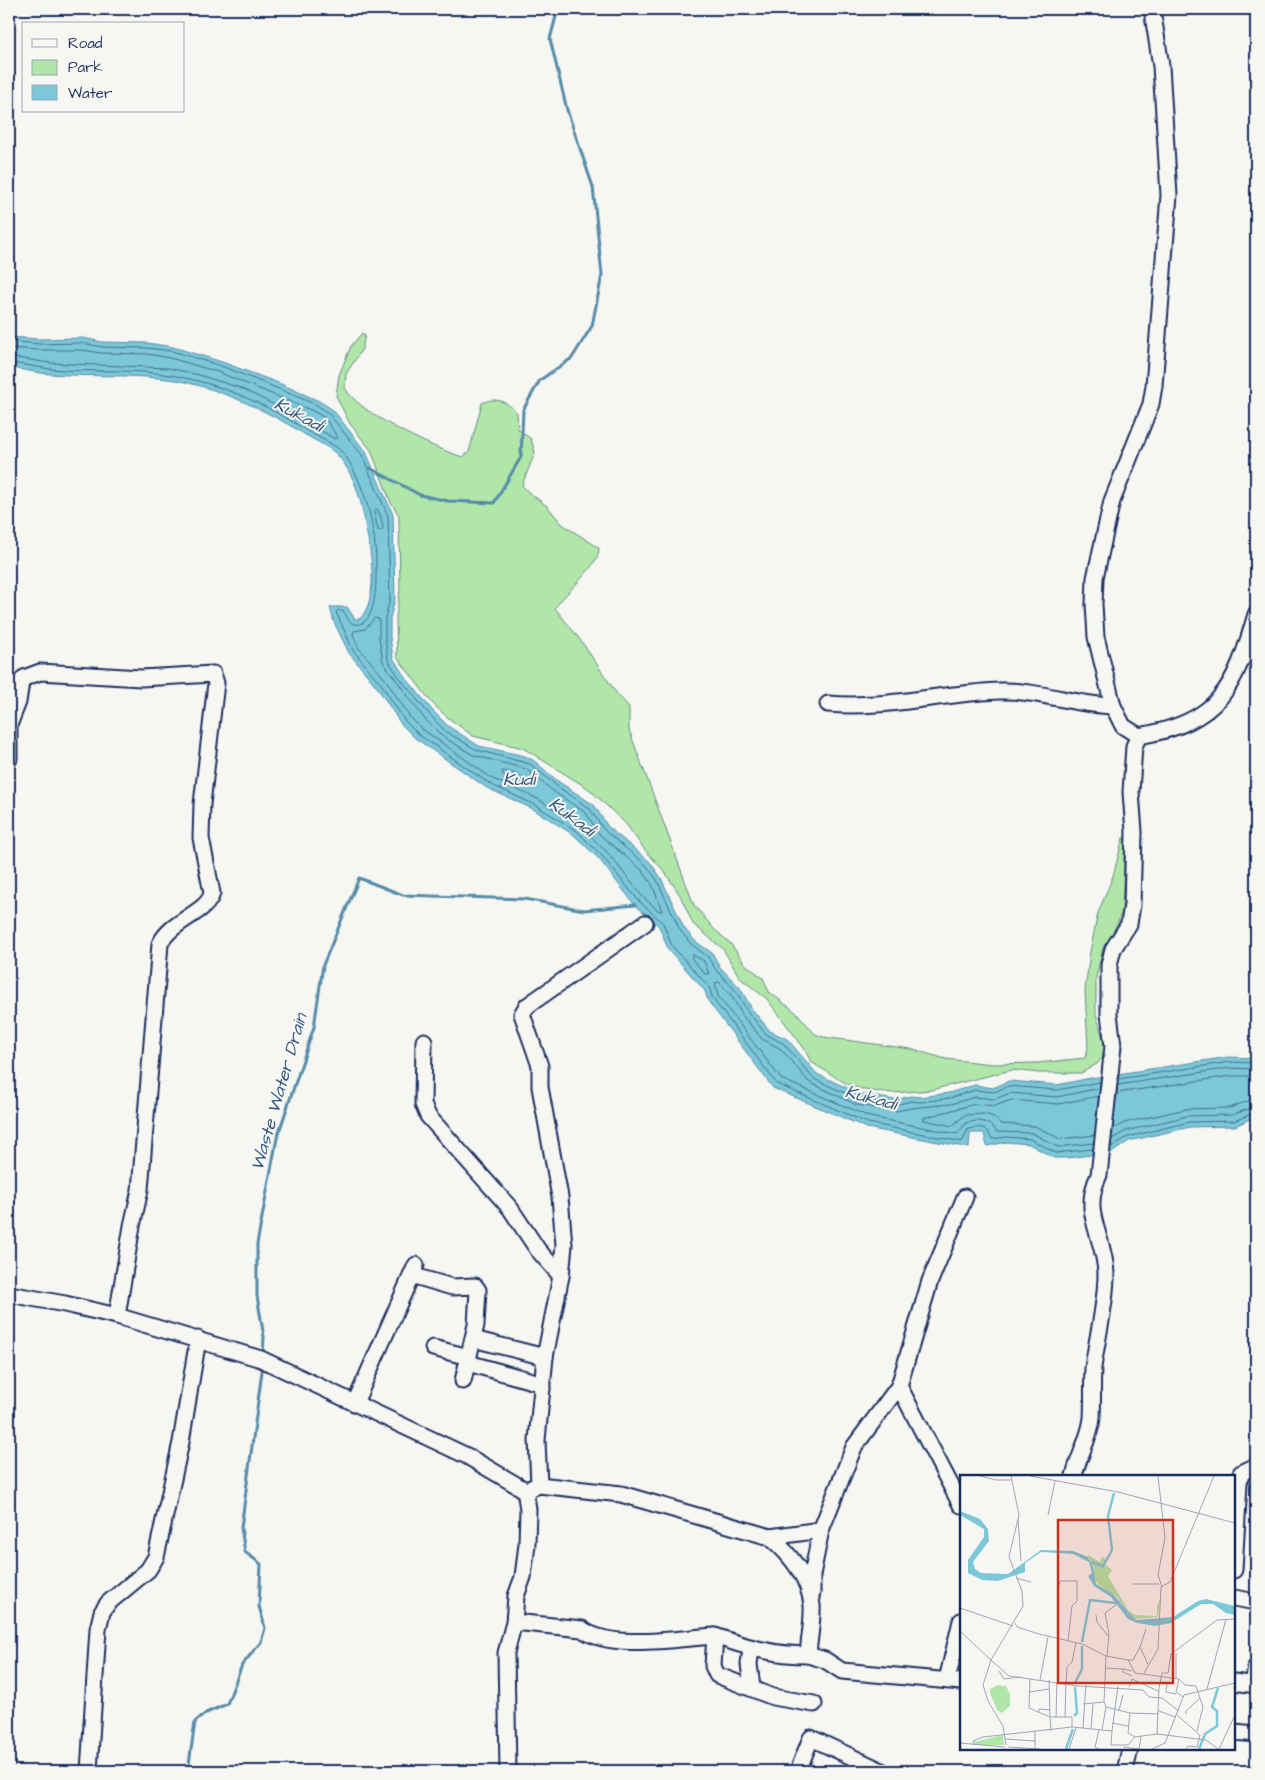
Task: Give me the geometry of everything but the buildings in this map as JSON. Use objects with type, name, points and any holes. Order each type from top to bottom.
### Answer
[{"type":"street","points":[[1152,9],[1161,66],[1166,143],[1168,223],[1151,404],[1112,501],[1095,578],[1096,637],[1113,706],[1123,726],[1139,736],[1162,732],[1205,713],[1219,701],[1230,684],[1247,646],[1256,614]]},
{"type":"street","points":[[9,759],[9,726],[18,702],[21,682],[24,678],[40,672],[141,678],[213,674],[216,683],[202,804],[201,838],[212,893],[206,904],[174,925],[164,935],[160,944],[140,1190],[117,1316]]},
{"type":"street","points":[[828,704],[877,706],[1000,691],[1094,705],[1113,706]]},
{"type":"street","points":[[1074,1475],[1092,1418],[1093,1369],[1106,1274],[1101,1244],[1092,1216],[1092,1189],[1099,1175],[1113,1046],[1108,1014],[1108,966],[1113,949],[1129,924],[1132,905],[1134,832],[1131,792],[1134,746],[1139,736]]},
{"type":"street","points":[[508,1771],[506,1653],[514,1622],[516,1596],[523,1577],[527,1544],[528,1509],[532,1488],[545,1357],[561,1276],[564,1245],[560,1197],[540,1087],[540,1066],[522,1014],[527,1006],[644,922]]},
{"type":"street","points":[[424,1041],[423,1104],[428,1116],[510,1208],[538,1250],[561,1276]]},
{"type":"street","points":[[808,1655],[812,1575],[821,1530],[854,1447],[900,1386],[930,1281],[965,1197]]},
{"type":"street","points":[[355,1403],[414,1270],[452,1287],[475,1286],[478,1290],[473,1339],[463,1381]]},
{"type":"street","points":[[9,1294],[117,1316],[261,1359],[532,1488],[621,1494],[770,1537],[821,1530]]},
{"type":"street","points":[[89,1771],[98,1629],[102,1612],[108,1603],[148,1570],[156,1557],[181,1442],[198,1339]]},
{"type":"street","points":[[473,1339],[545,1357]]},
{"type":"street","points":[[433,1348],[542,1384]]},
{"type":"street","points":[[900,1386],[960,1503]]},
{"type":"street","points":[[1235,1553],[1241,1473],[1256,1466]]},
{"type":"street","points":[[770,1537],[793,1560],[802,1575],[812,1604]]},
{"type":"street","points":[[1235,1598],[1256,1602]]},
{"type":"street","points":[[514,1622],[582,1629],[591,1635],[641,1643],[715,1636],[751,1649],[781,1655],[808,1655],[825,1660],[842,1671],[954,1681],[960,1629]]},
{"type":"street","points":[[715,1636],[714,1671],[717,1675],[752,1687],[773,1697],[814,1704]]},
{"type":"street","points":[[751,1649],[749,1664],[752,1687]]},
{"type":"street","points":[[1235,1682],[1255,1684],[1256,1667]]},
{"type":"street","points":[[1235,1732],[1256,1734]]},
{"type":"street","points":[[798,1771],[811,1738],[882,1771]]},
{"type":"street","points":[[1124,1771],[1130,1750]]},
{"type":"green space","points":[[362,333],[365,335],[362,349],[346,374],[345,388],[365,409],[417,439],[463,457],[469,452],[482,403],[492,400],[501,401],[517,413],[518,429],[531,439],[535,453],[522,485],[528,492],[547,506],[562,524],[599,548],[594,563],[555,608],[581,641],[617,694],[629,707],[629,730],[694,905],[714,929],[730,943],[745,964],[763,978],[769,992],[797,1013],[815,1034],[823,1037],[911,1049],[946,1059],[992,1064],[1038,1063],[1085,1058],[1088,1048],[1085,990],[1090,952],[1098,913],[1113,876],[1123,838],[1125,838],[1122,912],[1112,935],[1103,948],[1096,978],[1096,1014],[1105,1046],[1103,1057],[1097,1064],[1081,1073],[1039,1073],[1012,1070],[931,1090],[894,1093],[864,1090],[847,1084],[811,1062],[804,1048],[767,999],[740,978],[723,949],[693,924],[680,895],[664,871],[644,849],[626,824],[589,789],[523,748],[473,736],[447,717],[432,703],[397,657],[396,617],[400,590],[399,515],[391,503],[371,450],[350,424],[336,396],[339,375],[351,346]]},
{"type":"water","points":[[9,337],[39,339],[83,338],[102,342],[147,343],[173,347],[222,362],[281,384],[319,401],[333,410],[366,452],[393,515],[395,599],[390,618],[390,637],[393,658],[403,674],[432,710],[448,726],[479,746],[525,756],[533,760],[559,782],[594,805],[608,827],[650,862],[661,878],[684,928],[695,941],[712,953],[720,967],[740,988],[752,1009],[770,1031],[787,1039],[817,1074],[860,1094],[895,1100],[911,1096],[920,1097],[949,1093],[975,1085],[993,1088],[1009,1081],[1057,1085],[1229,1057],[1256,1058],[1256,1116],[1235,1126],[1190,1127],[1129,1141],[1113,1152],[1054,1158],[1029,1144],[1007,1142],[987,1146],[984,1133],[970,1133],[969,1148],[867,1128],[773,1088],[708,1001],[705,991],[668,949],[659,926],[635,905],[599,859],[574,835],[533,809],[487,788],[415,738],[401,724],[377,687],[349,653],[334,622],[330,607],[347,607],[355,619],[360,619],[366,610],[369,600],[372,566],[361,503],[355,484],[336,453],[289,425],[239,400],[185,382],[139,377],[50,374],[9,368]]},
{"type":"waterway","points":[[370,468],[420,495],[448,501],[494,503],[521,457],[523,410],[540,380],[572,358],[592,326],[602,275],[593,187],[567,110],[550,39],[558,9]]},
{"type":"waterway","name":"Waste Water Drain","points":[[263,1356],[264,1337],[257,1296],[257,1244],[277,1138],[314,1027],[323,965],[359,878],[403,895],[525,899],[584,910],[635,905]]},
{"type":"waterway","name":"Waste Water Drain","points":[[188,1771],[195,1722],[206,1713],[227,1704],[242,1665],[261,1642],[265,1628],[259,1606],[261,1564],[245,1552],[241,1528],[263,1364]]},
{"type":"water label","name":"Kukadi","points":[[299,415]]},
{"type":"water label","name":"Kudi","points":[[519,779]]},
{"type":"water label","name":"Kukadi","points":[[572,817]]},
{"type":"water label","name":"Kukadi","points":[[871,1098]]}]
